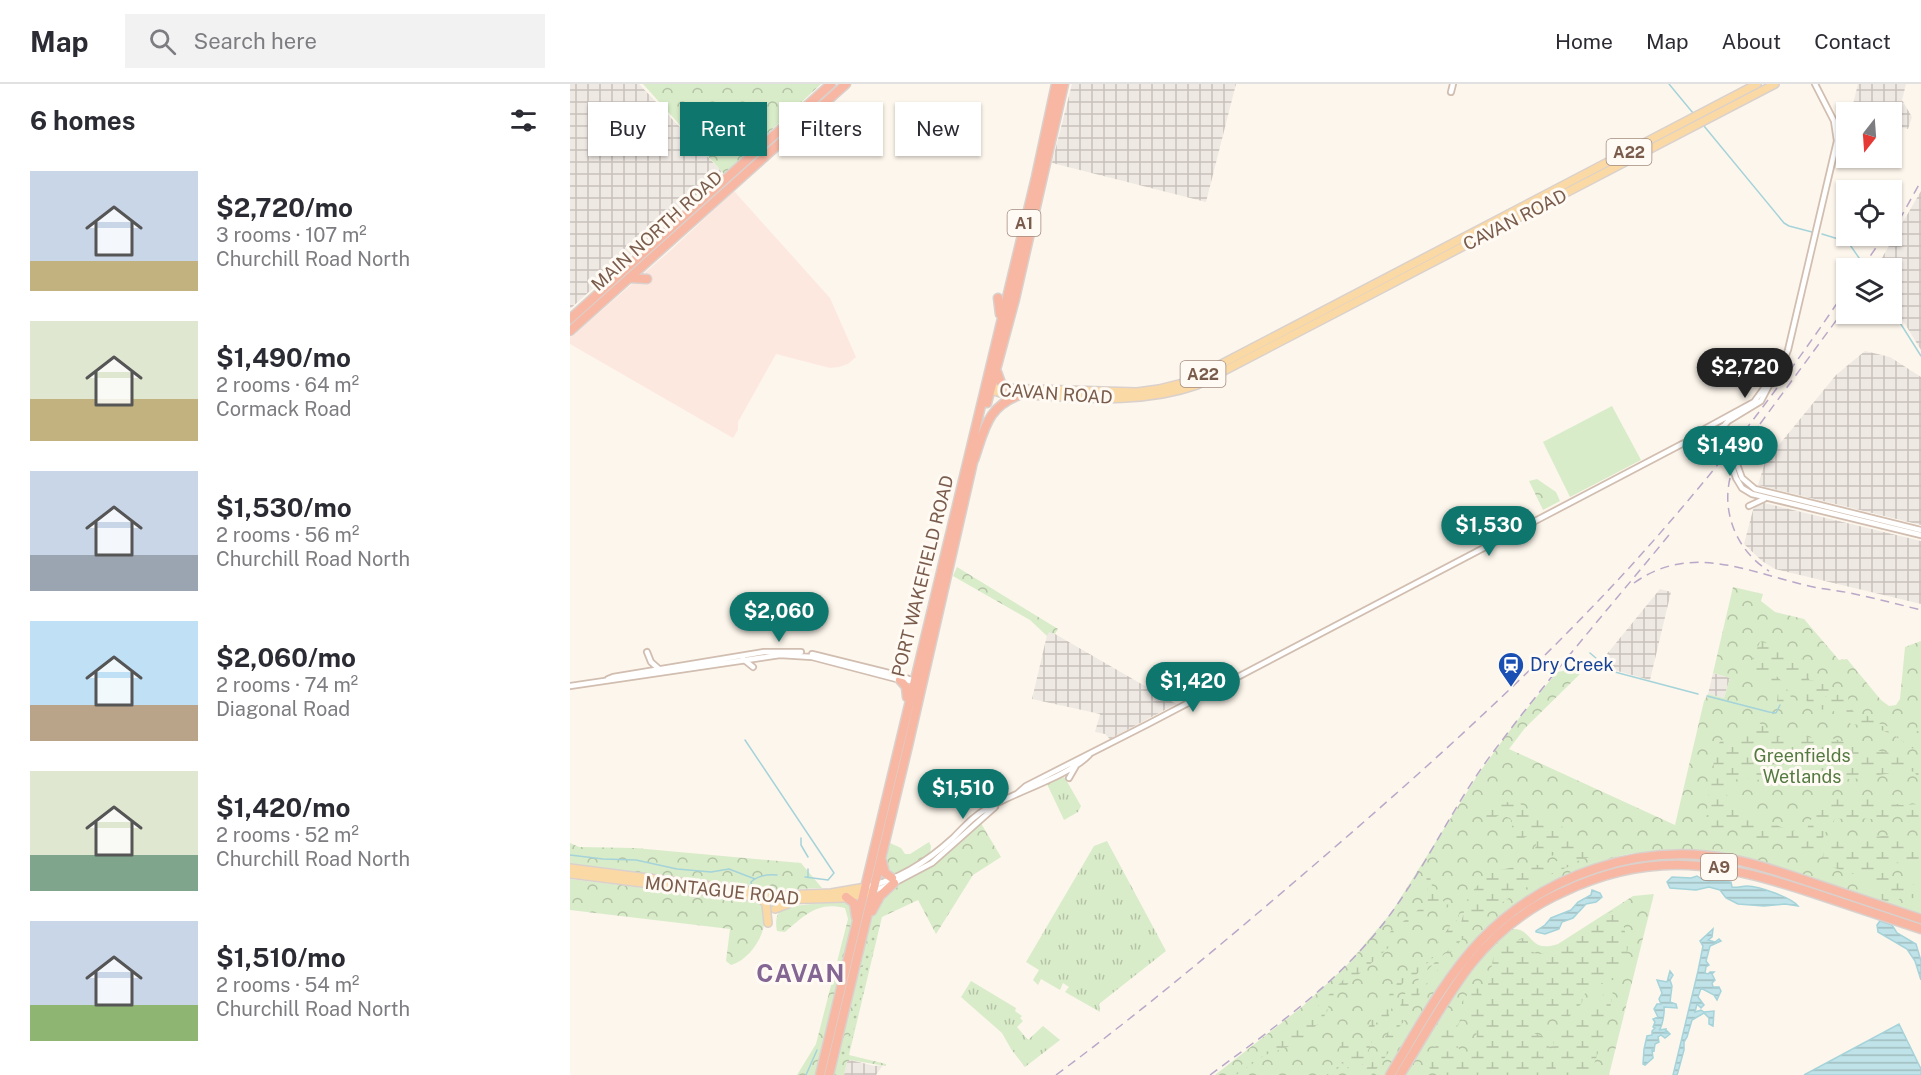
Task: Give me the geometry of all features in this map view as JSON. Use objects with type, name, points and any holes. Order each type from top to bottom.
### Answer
[{"type":"highway","name":"MAIN NORTH ROAD","points":[[811,102],[831,84]]},
{"type":"highway","name":"MAIN NORTH ROAD","points":[[826,102],[846,84]]},
{"type":"highway","name":"PORT WAKEFIELD ROAD","points":[[828,1075],[862,937],[885,808],[916,669],[980,412],[1002,299],[1036,177],[1056,84]]},
{"type":"highway","name":"PORT WAKEFIELD ROAD","points":[[820,1075],[857,923],[882,857],[990,390],[1047,166],[1064,84]]},
{"type":"highway","name":"MAIN NORTH ROAD","points":[[570,319],[779,131]]},
{"type":"highway","name":"MAIN NORTH ROAD","points":[[570,331],[630,278],[644,272],[654,256],[779,144]]},
{"type":"highway","points":[[1036,177],[1041,168],[1047,166],[1041,154]]},
{"type":"highway","points":[[656,241],[669,242]]},
{"type":"highway","points":[[633,262],[644,272]]},
{"type":"highway","points":[[1002,299],[1011,298],[1016,280],[1020,275]]},
{"type":"highway","points":[[980,412],[990,390],[992,355]]},
{"type":"highway","points":[[997,368],[1000,381],[1010,389]]},
{"type":"highway","points":[[974,460],[987,422],[993,412],[1006,401],[1022,394]]},
{"type":"highway","points":[[953,524],[963,510]]},
{"type":"highway","points":[[916,709],[914,681],[920,675],[934,630]]},
{"type":"highway","points":[[905,721],[907,691],[901,678],[909,676],[916,669]]},
{"type":"highway","points":[[894,771],[899,761],[905,763]]},
{"type":"highway","points":[[885,808],[889,808],[896,800]]},
{"type":"highway","name":"A9","points":[[1390,1075],[1450,978],[1493,928],[1534,897],[1560,883],[1606,864],[1667,855],[1729,858],[1921,919]]},
{"type":"highway","points":[[862,937],[875,904],[893,881],[885,873],[882,857]]},
{"type":"highway","name":"A9","points":[[1400,1075],[1452,990],[1494,939],[1519,918],[1550,898],[1604,875],[1645,867],[1678,864],[1722,868],[1775,880],[1921,929]]},
{"type":"highway","points":[[846,897],[854,903],[857,923]]},
{"type":"main road","name":"CAVAN ROAD","points":[[990,390],[1147,391],[1187,382],[1272,347],[1699,119],[1757,84]]},
{"type":"main road","name":"CAVAN ROAD","points":[[990,390],[1004,394],[1148,397],[1187,389],[1276,337],[1699,119],[1775,84]]},
{"type":"main road","points":[[1272,347],[1276,337]]},
{"type":"main road","name":"MONTAGUE ROAD","points":[[570,868],[792,895],[869,889]]},
{"type":"main road","name":"MONTAGUE ROAD","points":[[570,875],[774,900],[846,897],[869,889]]},
{"type":"main road","points":[[741,890],[774,900],[792,895]]},
{"type":"main road","points":[[761,899],[766,904],[768,923]]},
{"type":"main road","points":[[775,909],[785,904],[808,903],[820,899]]},
{"type":"street","points":[[1451,92],[1453,84]]},
{"type":"street","points":[[893,881],[938,850],[980,812],[1077,764],[1089,755],[1694,438],[1724,426],[1761,401],[1788,350],[1838,141],[1834,121],[1815,84]]},
{"type":"street","points":[[1694,438],[1700,432],[1754,402],[1776,372]]},
{"type":"street","points":[[1727,433],[1733,419]]},
{"type":"street","points":[[1716,424],[1724,426]]},
{"type":"street","points":[[1724,426],[1742,476],[1752,495]]},
{"type":"street","points":[[1713,430],[1722,435],[1739,484],[1752,495],[1921,535]]},
{"type":"street","points":[[1742,476],[1750,486],[1764,492],[1921,530]]},
{"type":"street","points":[[1752,495],[1764,492]]},
{"type":"street","points":[[1749,506],[1758,500],[1767,499]]},
{"type":"street","points":[[570,686],[614,681],[764,652],[787,651],[822,656],[901,678]]},
{"type":"street","points":[[648,671],[647,652],[658,671]]},
{"type":"street","points":[[607,680],[648,671],[771,655],[804,656],[914,681]]},
{"type":"street","points":[[743,659],[753,667]]},
{"type":"street","points":[[1018,793],[1026,786],[1084,755],[1089,755]]},
{"type":"street","points":[[1069,778],[1077,764]]},
{"type":"street","points":[[869,889],[924,868],[1002,801]]},
{"type":"street","points":[[938,850],[939,857]]},
{"type":"shaded area","points":[[570,84],[639,84],[656,102],[588,102],[588,156],[668,156],[668,115],[680,127],[680,156],[707,156],[722,172],[570,309]]},
{"type":"shaded area","points":[[1072,84],[1236,84],[1206,202],[1052,163]]},
{"type":"shaded area","points":[[1858,84],[1906,84],[1902,100],[1912,117],[1908,129],[1902,128],[1902,102],[1854,102]]},
{"type":"shaded area","points":[[734,191],[830,298],[856,357],[848,364],[830,368],[776,354],[738,422],[738,430],[733,438],[570,344],[570,338],[671,250]]},
{"type":"shaded area","points":[[1921,191],[1921,350],[1902,319],[1902,258],[1882,258],[1889,246],[1902,246],[1902,224]]},
{"type":"shaded area","points":[[1865,351],[1890,357],[1921,377],[1921,525],[1758,485],[1765,462],[1836,375]]},
{"type":"shaded area","points":[[1760,502],[1921,541],[1921,604],[1775,569],[1762,561],[1744,544],[1755,504]]},
{"type":"shaded area","points":[[1660,589],[1671,592],[1650,680],[1614,670],[1602,660]]},
{"type":"shaded area","points":[[1048,631],[1176,704],[1110,739],[1105,734],[1095,732],[1100,714],[1032,699]]},
{"type":"shaded area","points":[[1713,673],[1730,678],[1724,698],[1708,694]]},
{"type":"shaded area","points":[[850,1060],[875,1066],[883,1065],[876,1075],[844,1075],[847,1062]]},
{"type":"green space","points":[[643,84],[821,84],[802,102],[779,102],[779,123],[767,134],[767,102],[680,102],[680,125],[668,112],[668,102],[659,102]]},
{"type":"green space","points":[[708,156],[743,156],[724,174]]},
{"type":"green space","points":[[1612,406],[1641,460],[1570,497],[1543,442]]},
{"type":"green space","points":[[1537,479],[1556,492],[1560,501],[1543,510],[1529,481]]},
{"type":"green space","points":[[957,567],[1058,629],[1055,634],[1049,632],[1047,636],[1030,620],[953,576]]},
{"type":"green space","name":"Greenfields Wetlands","points":[[1733,587],[1763,594],[1761,601],[1775,612],[1804,619],[1839,660],[1847,659],[1881,700],[1889,706],[1896,705],[1900,699],[1905,647],[1921,641],[1921,914],[1783,869],[1733,856],[1683,851],[1629,854],[1589,866],[1549,884],[1520,901],[1493,922],[1458,959],[1438,987],[1385,1075],[1215,1075],[1303,1006],[1347,965],[1391,913],[1479,773],[1516,722],[1557,672],[1563,671],[1568,665],[1582,669],[1580,674],[1525,728],[1509,749],[1675,825],[1704,701],[1708,694],[1724,698],[1730,678],[1713,673]]},
{"type":"green space","points":[[1760,642],[1780,648],[1810,662],[1812,664],[1809,680],[1823,681],[1832,687],[1832,691],[1825,697],[1842,694],[1848,697],[1851,709],[1855,713],[1866,715],[1892,728],[1906,740],[1915,742],[1921,707],[1921,750],[1911,748],[1894,735],[1871,726],[1851,724],[1832,710],[1811,709],[1796,680],[1774,663],[1770,671],[1784,685],[1793,702],[1780,705],[1777,702],[1778,691],[1757,678],[1749,666]]},
{"type":"green space","points":[[1758,722],[1778,737],[1795,733],[1812,738],[1831,738],[1867,749],[1903,755],[1921,766],[1921,780],[1914,772],[1902,768],[1892,773],[1854,779],[1840,779],[1819,771],[1807,771],[1781,783],[1746,778],[1732,780],[1725,793],[1741,808],[1772,824],[1805,833],[1820,800],[1857,797],[1901,805],[1921,804],[1921,823],[1898,816],[1884,820],[1835,819],[1825,833],[1817,852],[1804,856],[1790,850],[1781,841],[1759,839],[1734,830],[1711,829],[1706,822],[1709,791],[1714,772],[1713,753],[1721,740],[1730,739]]},
{"type":"green space","points":[[1061,776],[1065,778],[1081,806],[1078,812],[1064,820],[1046,782]]},
{"type":"green space","points":[[1489,801],[1519,803],[1529,813],[1554,820],[1596,855],[1578,861],[1555,855],[1540,858],[1535,850],[1537,838],[1529,835],[1519,841],[1512,838],[1510,818],[1500,815],[1489,820],[1481,814]]},
{"type":"green space","points":[[979,820],[1001,857],[973,875],[936,934],[918,900],[882,917],[849,1055],[886,1064],[886,1066],[850,1060],[847,1062],[844,1075],[833,1075],[872,911],[894,883],[924,868]]},
{"type":"green space","points":[[1894,835],[1921,844],[1921,871],[1909,865],[1897,863],[1890,868],[1888,875],[1898,881],[1921,886],[1921,899],[1902,897],[1893,904],[1878,898],[1874,887],[1867,880],[1821,863],[1824,851],[1839,840]]},
{"type":"green space","points":[[1107,841],[1166,951],[1099,1004],[1100,1012],[1065,992],[1069,987],[1063,983],[1060,990],[1041,979],[1038,985],[1033,980],[1039,970],[1026,962],[1094,846]]},
{"type":"green space","points":[[929,842],[930,854],[897,873],[888,873],[885,863],[890,843],[901,848],[905,854],[910,854]]},
{"type":"green space","points":[[570,843],[579,847],[635,848],[801,863],[822,888],[774,890],[570,864]]},
{"type":"green space","points":[[1558,861],[1570,866],[1506,900],[1487,914],[1466,935],[1411,1006],[1405,1020],[1395,1032],[1391,1048],[1381,1063],[1371,1075],[1360,1075],[1378,1056],[1385,1037],[1399,1014],[1402,997],[1447,952],[1458,935],[1467,900],[1476,887],[1495,871],[1530,864],[1546,866],[1550,862]]},
{"type":"green space","points":[[1427,863],[1434,895],[1449,905],[1447,908],[1434,907],[1330,1000],[1327,1012],[1321,1021],[1296,1044],[1265,1055],[1236,1075],[1227,1075],[1303,1021],[1392,930],[1427,903],[1429,896],[1423,870]]},
{"type":"green space","points":[[570,879],[753,901],[762,904],[764,922],[762,931],[747,956],[731,965],[726,961],[730,929],[570,910]]},
{"type":"green space","points":[[1654,894],[1609,1075],[1405,1075],[1470,970],[1512,929],[1524,932],[1541,946],[1558,944],[1633,896]]},
{"type":"green space","points":[[839,901],[850,905],[853,922],[816,1075],[797,1075],[816,1044],[848,919],[845,908],[835,906],[819,908],[785,932],[777,931],[777,917],[785,907]]},
{"type":"green space","points":[[1457,908],[1460,909],[1459,914],[1449,941],[1412,979],[1403,983],[1395,992],[1387,1023],[1380,1020],[1376,1023],[1370,1036],[1372,1042],[1365,1057],[1367,1063],[1349,1069],[1342,1063],[1333,1075],[1321,1075],[1329,1074],[1331,1066],[1341,1057],[1340,1043],[1345,1041],[1360,1050],[1365,1045],[1373,1015],[1386,1003],[1399,980],[1409,974],[1435,947],[1450,926]]},
{"type":"green space","points":[[1617,910],[1623,923],[1628,946],[1626,959],[1616,979],[1599,984],[1583,995],[1582,1003],[1569,1017],[1543,1018],[1538,1027],[1528,1030],[1543,1036],[1547,1041],[1558,1075],[1439,1075],[1430,1068],[1429,1057],[1447,1026],[1458,1018],[1460,1021],[1455,1036],[1457,1045],[1465,1059],[1470,1059],[1473,1054],[1472,1048],[1477,1041],[1476,1029],[1470,1018],[1462,1020],[1461,1018],[1475,998],[1469,999],[1465,1004],[1462,1002],[1476,986],[1482,996],[1486,995],[1496,944],[1508,945],[1526,937],[1528,949],[1538,954],[1549,952],[1560,947],[1607,914]]},
{"type":"green space","points":[[874,932],[876,934],[848,1055],[841,1055],[840,1052],[845,1048],[849,1035],[860,977]]},
{"type":"green space","points":[[971,981],[1016,1008],[1015,1011],[1022,1016],[1020,1018],[1023,1021],[1017,1027],[1028,1040],[1043,1026],[1060,1040],[1025,1067],[1002,1033],[961,997]]},
{"type":"green space","points":[[1607,987],[1612,990],[1613,995],[1604,1035],[1593,1067],[1593,1075],[1563,1075],[1553,1043],[1554,1031],[1572,1023],[1604,994],[1604,989]]},
{"type":"water","points":[[1697,876],[1709,881],[1731,882],[1732,887],[1747,886],[1767,890],[1798,906],[1738,904],[1726,898],[1720,890],[1709,887],[1696,890],[1670,888],[1667,882],[1672,877]]},
{"type":"water","points":[[1592,890],[1600,893],[1602,897],[1596,902],[1586,904],[1573,918],[1562,922],[1559,929],[1545,934],[1536,932],[1551,918],[1571,910],[1578,902],[1591,895]]},
{"type":"water","points":[[1880,921],[1892,925],[1897,933],[1916,944],[1921,961],[1921,980],[1915,961],[1907,949],[1878,932],[1877,925]]},
{"type":"water","points":[[1713,929],[1712,937],[1708,940],[1715,942],[1719,939],[1721,941],[1710,946],[1706,961],[1709,965],[1705,973],[1714,972],[1712,974],[1715,980],[1712,983],[1713,987],[1719,987],[1721,991],[1717,1000],[1714,995],[1701,988],[1698,997],[1704,1005],[1701,1008],[1697,1004],[1695,1012],[1714,1011],[1713,1026],[1709,1024],[1709,1018],[1704,1013],[1692,1020],[1684,1042],[1677,1075],[1673,1075],[1698,971],[1703,946],[1700,941]]},
{"type":"water","points":[[1670,971],[1673,975],[1670,980],[1672,986],[1670,1002],[1676,1004],[1677,1008],[1664,1007],[1659,1030],[1666,1029],[1665,1034],[1667,1031],[1670,1034],[1665,1038],[1661,1035],[1658,1037],[1659,1042],[1655,1044],[1654,1051],[1652,1050],[1653,1058],[1645,1065],[1643,1064],[1644,1049],[1647,1036],[1652,1035],[1655,1028],[1653,1019],[1658,1017],[1654,1009],[1657,1004],[1661,1004],[1659,999],[1662,993],[1657,980],[1667,982]]},
{"type":"water","points":[[1899,1024],[1921,1069],[1921,1075],[1804,1075]]},
{"type":"waterway","points":[[1669,84],[1693,113]]},
{"type":"waterway","points":[[1704,126],[1784,223],[1812,232]]},
{"type":"waterway","points":[[1822,234],[1848,242],[1859,258]]},
{"type":"waterway","points":[[1901,324],[1921,356]]},
{"type":"waterway","points":[[1590,653],[1611,671],[1698,694]]},
{"type":"waterway","points":[[1707,696],[1776,713],[1780,705]]},
{"type":"waterway","points":[[745,740],[834,873],[828,880],[805,877]]},
{"type":"waterway","points":[[801,838],[801,845],[808,857]]},
{"type":"waterway","points":[[570,855],[636,860],[677,869],[711,872],[729,869],[755,879]]},
{"type":"waterway","points":[[808,869],[808,877]]},
{"type":"waterway","points":[[752,887],[751,882],[757,878],[777,875]]},
{"type":"waterway","points":[[806,1075],[817,1050]]},
{"type":"railway","points":[[1902,215],[1921,181]]},
{"type":"railway","points":[[1869,258],[1877,246]]},
{"type":"railway","points":[[1056,1075],[1154,999],[1313,866],[1457,739],[1550,651],[1638,558],[1702,484],[1766,402],[1836,305]]},
{"type":"railway","points":[[1760,424],[1836,321]]},
{"type":"railway","points":[[1759,426],[1736,461],[1730,476],[1728,507],[1737,537],[1756,561],[1769,571]]},
{"type":"railway","points":[[1210,1075],[1307,1001],[1373,937],[1405,893],[1480,770],[1558,669],[1669,535]]},
{"type":"railway","points":[[1634,583],[1655,571],[1676,564],[1697,562],[1740,568],[1921,610]]},
{"type":"place","name":"Dry Creek","points":[[1511,688]]},
{"type":"district","name":"CAVAN","points":[[801,974]]}]
